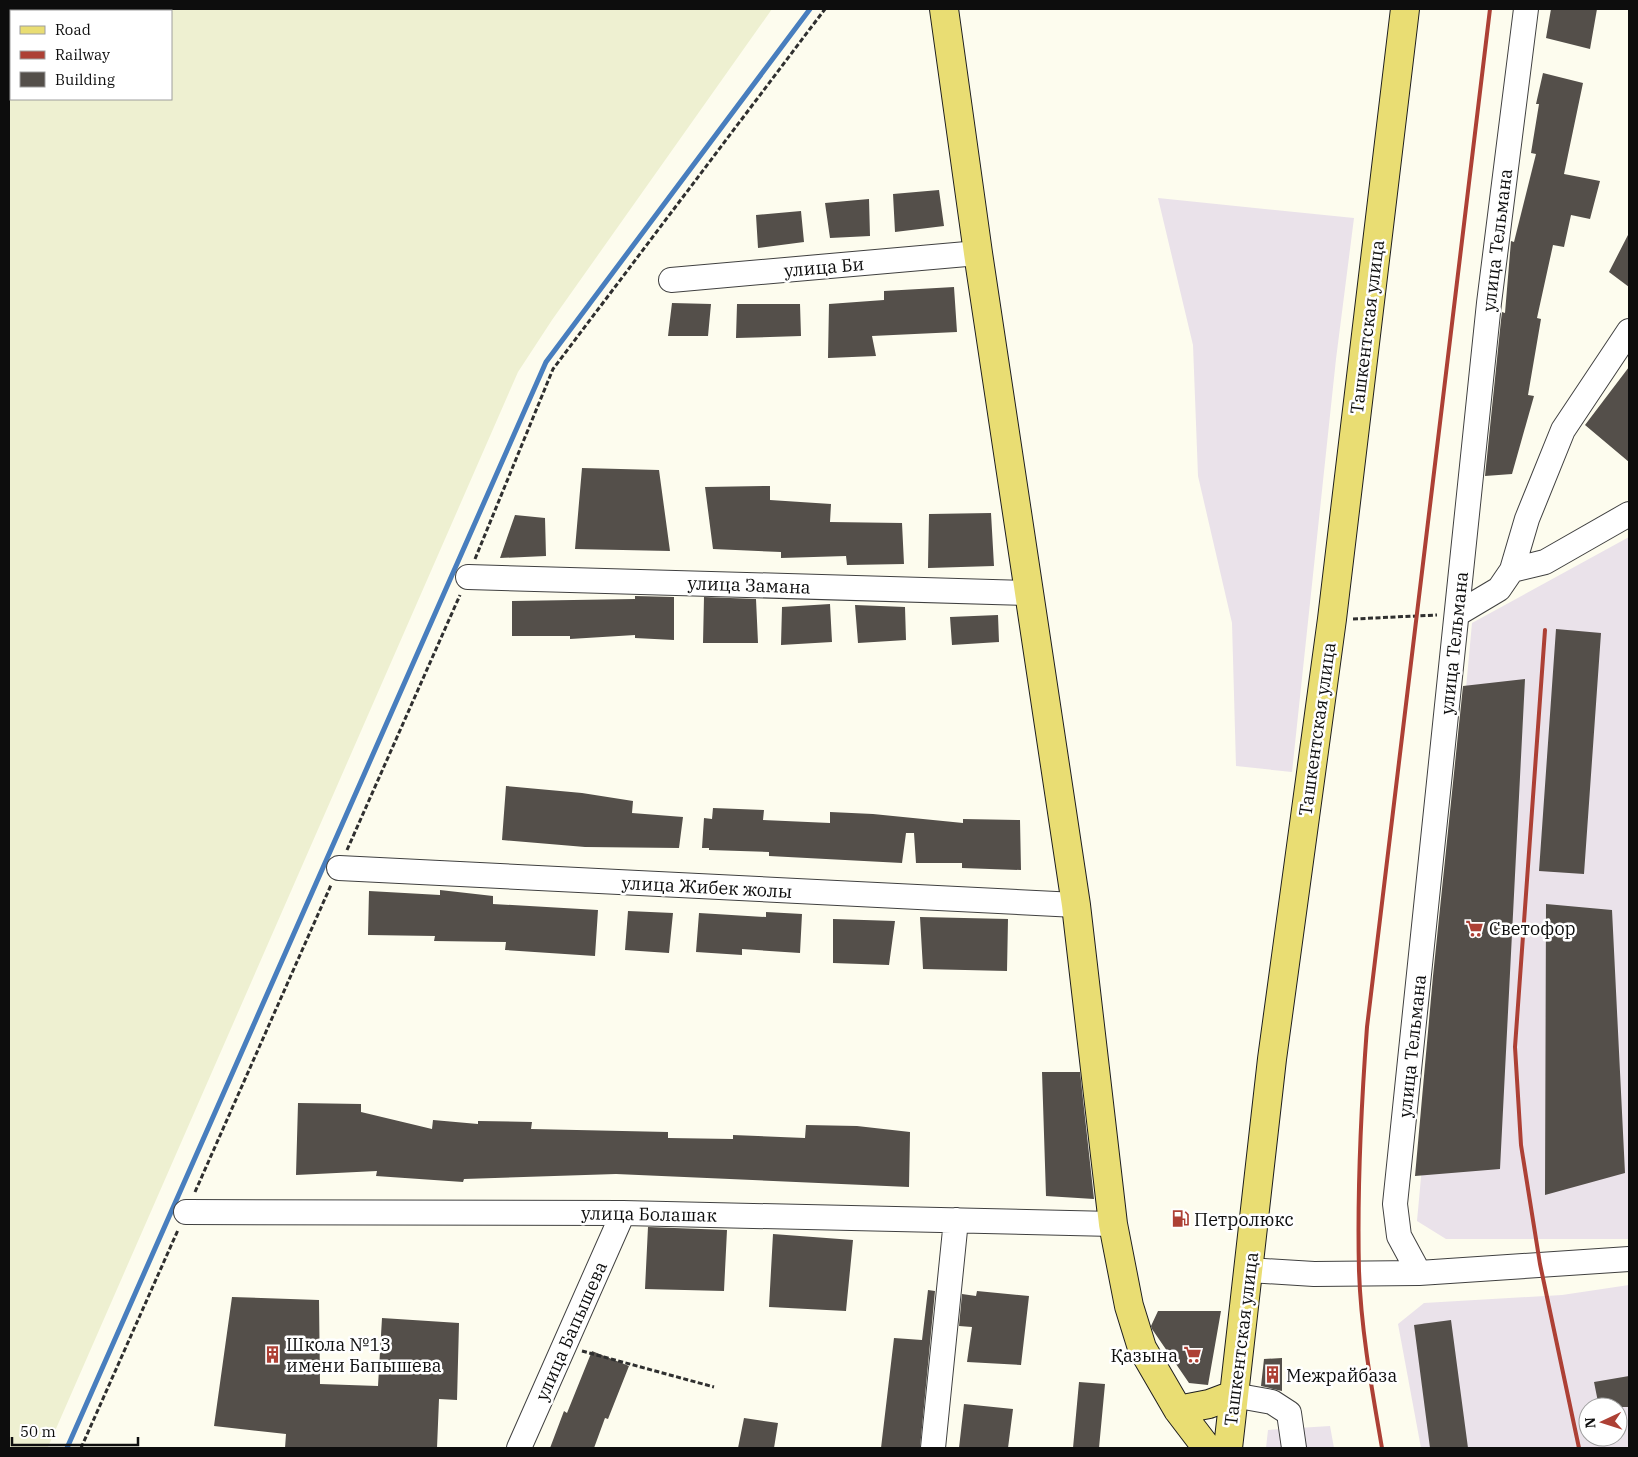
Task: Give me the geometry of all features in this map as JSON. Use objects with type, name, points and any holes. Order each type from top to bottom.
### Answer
[{"type":"main road","points":[[944,9],[978,253],[1076,905],[1113,1224],[1129,1306],[1142,1348],[1178,1410],[1207,1448]]},
{"type":"main road","name":"Ташкентская улица","points":[[1228,1448],[1272,1059],[1332,620],[1405,9]]},
{"type":"main road","points":[[1178,1410],[1210,1404],[1233,1395]]},
{"type":"street","name":"улица Тельмана","points":[[1419,1273],[1398,1236],[1395,1204],[1489,303],[1526,9]]},
{"type":"street","name":"улица Би","points":[[671,280],[978,253]]},
{"type":"street","points":[[1457,614],[1499,589],[1512,570],[1527,519],[1563,430],[1629,331]]},
{"type":"street","points":[[1512,570],[1545,562],[1629,514]]},
{"type":"street","name":"улица Замана","points":[[468,577],[1030,593]]},
{"type":"street","name":"улица Жибек жолы","points":[[339,868],[1076,905]]},
{"type":"street","name":"улица Болашак","points":[[186,1212],[623,1214],[1113,1224]]},
{"type":"street","name":"улица Бапышева","points":[[519,1448],[623,1214]]},
{"type":"street","points":[[933,1448],[956,1220]]},
{"type":"street","points":[[1249,1270],[1314,1274],[1419,1273],[1629,1259]]},
{"type":"street","points":[[1233,1395],[1272,1402],[1289,1412],[1294,1448]]},
{"type":"path","points":[[81,1448],[468,577],[553,369],[825,9]]},
{"type":"path","points":[[1332,620],[1457,614]]},
{"type":"path","points":[[564,1346],[714,1387]]},
{"type":"shaded area","points":[[1158,198],[1354,218],[1336,359],[1292,772],[1236,766],[1232,623],[1198,476],[1193,345]]},
{"type":"shaded area","points":[[1629,537],[1629,1239],[1446,1239],[1417,1221],[1472,623]]},
{"type":"shaded area","points":[[1629,1285],[1629,1448],[1421,1448],[1398,1324],[1424,1303],[1562,1295]]},
{"type":"shaded area","points":[[1330,1426],[1334,1448],[1266,1448],[1268,1430]]},
{"type":"green space","points":[[9,9],[772,9],[552,320],[518,372],[48,1447],[9,1448]]},
{"type":"building","points":[[1551,9],[1597,9],[1590,49],[1546,38]]},
{"type":"building","points":[[1543,73],[1583,83],[1564,174],[1600,181],[1590,219],[1571,215],[1564,247],[1553,245],[1537,318],[1541,319],[1528,395],[1534,396],[1512,474],[1485,476],[1502,312],[1505,313],[1511,241],[1514,242],[1536,154],[1531,153],[1539,104],[1536,104]]},
{"type":"building","points":[[939,190],[944,226],[895,232],[893,194]]},
{"type":"building","points":[[869,199],[870,236],[830,238],[825,203]]},
{"type":"building","points":[[801,211],[804,242],[758,248],[756,215]]},
{"type":"building","points":[[1629,233],[1629,287],[1609,272]]},
{"type":"building","points":[[954,287],[957,332],[872,336],[876,356],[828,358],[829,304],[884,300],[884,291]]},
{"type":"building","points":[[672,303],[711,304],[708,336],[668,336]]},
{"type":"building","points":[[737,304],[800,304],[801,336],[736,338]]},
{"type":"building","points":[[1629,367],[1629,462],[1585,425]]},
{"type":"building","points":[[582,468],[659,470],[670,551],[575,549]]},
{"type":"building","points":[[770,486],[770,500],[831,504],[830,522],[902,523],[904,564],[847,565],[846,556],[781,558],[781,552],[713,549],[705,487]]},
{"type":"building","points":[[991,513],[994,566],[928,568],[929,514]]},
{"type":"building","points":[[515,515],[545,518],[546,556],[500,558]]},
{"type":"building","points":[[635,596],[674,597],[674,640],[635,638],[635,635],[570,639],[570,636],[512,636],[512,601],[635,599]]},
{"type":"building","points":[[704,597],[756,599],[758,643],[703,643]]},
{"type":"building","points":[[830,604],[832,642],[781,645],[782,607]]},
{"type":"building","points":[[855,605],[905,607],[906,640],[858,643]]},
{"type":"building","points":[[998,615],[999,642],[952,645],[950,617]]},
{"type":"building","points":[[1556,629],[1601,633],[1584,874],[1539,871]]},
{"type":"building","name":"Светофор","points":[[1525,679],[1500,1169],[1415,1176],[1433,976],[1463,686]]},
{"type":"building","points":[[506,786],[582,793],[633,801],[632,813],[683,817],[679,848],[585,847],[502,840]]},
{"type":"building","points":[[713,808],[764,810],[763,820],[830,823],[830,812],[873,814],[963,823],[963,819],[1020,820],[1021,870],[962,868],[962,863],[916,863],[914,833],[906,833],[902,863],[769,856],[769,852],[709,850],[709,848],[702,848],[704,818],[712,819]]},
{"type":"building","points":[[440,890],[493,896],[493,904],[598,910],[595,956],[505,950],[506,942],[434,941],[435,936],[368,935],[369,891],[440,895]]},
{"type":"building","points":[[1546,904],[1612,910],[1625,1173],[1545,1195]]},
{"type":"building","points":[[628,911],[673,913],[669,953],[625,950]]},
{"type":"building","points":[[766,912],[802,914],[800,953],[742,949],[742,955],[696,952],[699,913],[766,917]]},
{"type":"building","points":[[920,917],[1008,919],[1007,971],[923,969]]},
{"type":"building","points":[[833,919],[895,921],[889,965],[833,963]]},
{"type":"building","points":[[1042,1072],[1080,1072],[1094,1199],[1046,1196]]},
{"type":"building","points":[[298,1103],[361,1104],[361,1112],[432,1129],[433,1120],[478,1124],[478,1121],[532,1122],[531,1129],[668,1132],[668,1138],[733,1139],[733,1135],[805,1138],[806,1125],[857,1126],[910,1132],[909,1187],[616,1174],[464,1179],[463,1182],[376,1176],[377,1171],[296,1175]]},
{"type":"building","points":[[648,1227],[727,1230],[724,1291],[645,1289]]},
{"type":"building","points":[[773,1234],[853,1240],[846,1311],[769,1307]]},
{"type":"building","points":[[928,1290],[935,1291],[920,1448],[881,1448],[894,1338],[922,1340]]},
{"type":"building","points":[[977,1291],[1029,1296],[1021,1365],[967,1362],[972,1327],[959,1326],[962,1294],[976,1296]]},
{"type":"building","name":"Школа №13 имени Бапышева","points":[[232,1297],[319,1300],[320,1384],[378,1386],[382,1318],[459,1323],[457,1400],[439,1399],[437,1448],[285,1448],[286,1434],[214,1426]]},
{"type":"building","name":"Қазына","points":[[1158,1311],[1221,1311],[1208,1385],[1189,1383],[1152,1329],[1151,1326]]},
{"type":"building","points":[[1451,1320],[1468,1448],[1430,1448],[1414,1325]]},
{"type":"building","points":[[592,1351],[629,1366],[608,1419],[605,1418],[594,1448],[550,1448],[564,1411],[567,1413]]},
{"type":"building","name":"Межрайбаза","points":[[1282,1358],[1282,1391],[1261,1386],[1264,1359]]},
{"type":"building","points":[[1629,1376],[1629,1407],[1628,1397],[1597,1397],[1594,1382]]},
{"type":"building","points":[[1079,1382],[1105,1384],[1099,1448],[1073,1448]]},
{"type":"building","points":[[964,1404],[1013,1409],[1008,1448],[959,1448]]},
{"type":"building","points":[[744,1418],[778,1423],[774,1448],[738,1448]]},
{"type":"waterway","points":[[67,1448],[546,362],[810,9]]},
{"type":"railway","points":[[1382,1448],[1365,1338],[1359,1271],[1360,1149],[1367,1027],[1490,9]]},
{"type":"railway","points":[[1545,630],[1515,1047],[1521,1145],[1540,1264],[1579,1448]]},
{"type":"place","name":"Светофор","points":[[1475,928]]},
{"type":"place","name":"Петролюкс","points":[[1180,1219]]},
{"type":"place","name":"Школа №13 имени Бапышева","points":[[272,1354]]},
{"type":"place","name":"Қазына","points":[[1192,1355]]},
{"type":"place","name":"Межрайбаза","points":[[1272,1375]]}]
